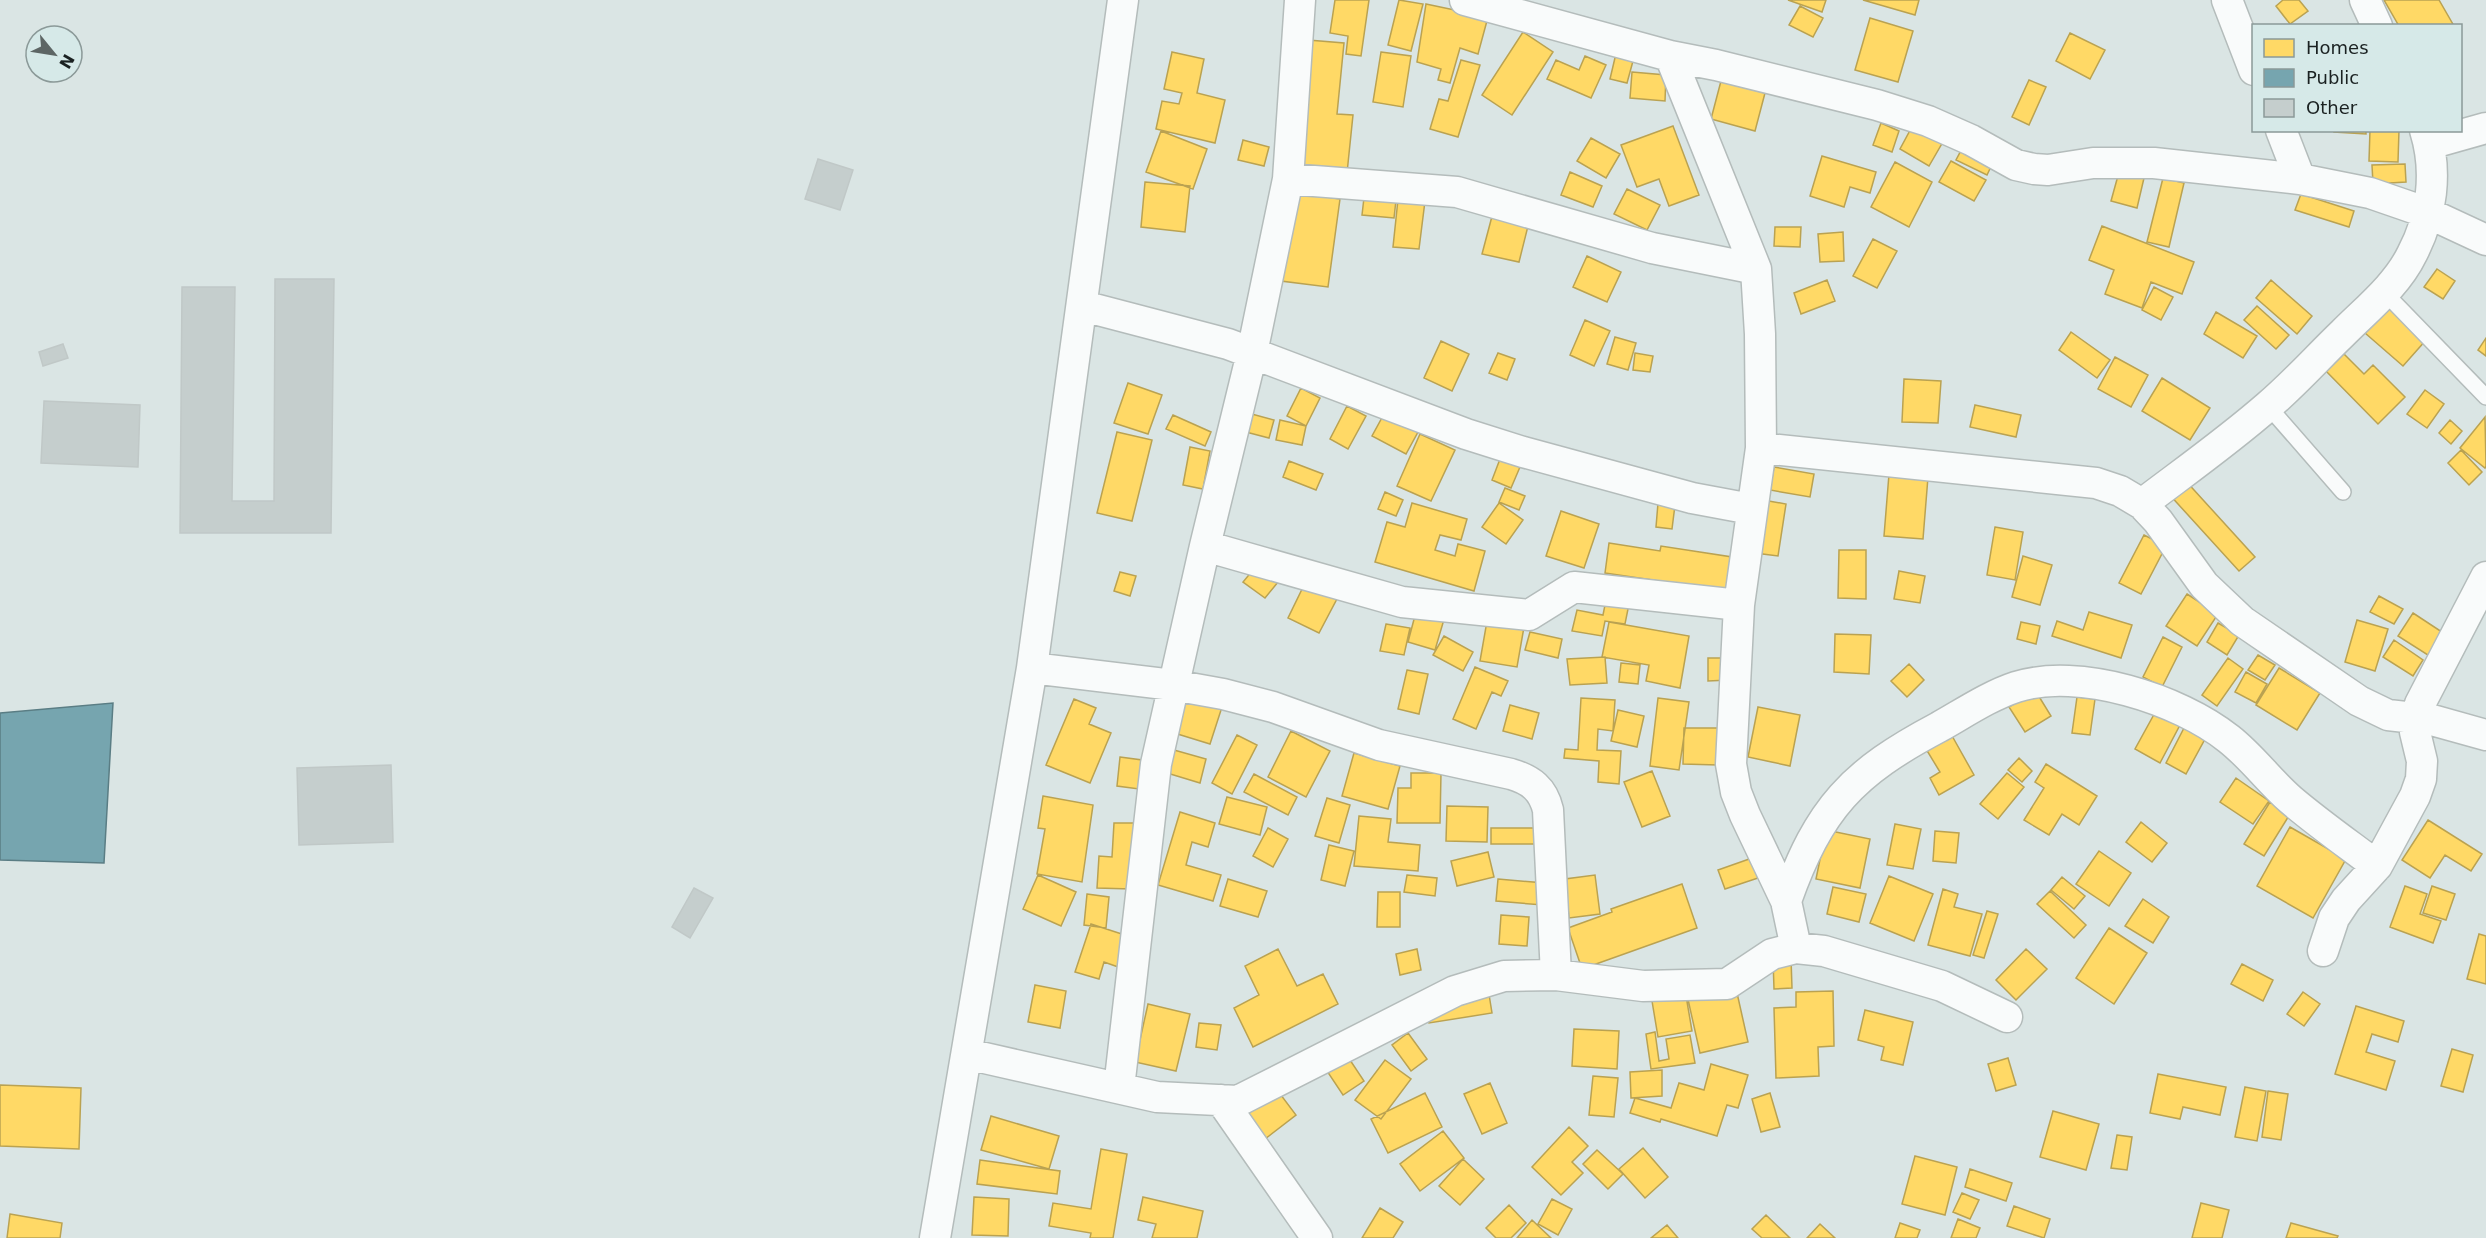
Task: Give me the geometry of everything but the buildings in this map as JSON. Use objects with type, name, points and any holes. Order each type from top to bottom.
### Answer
[{"type":"street","points":[[935,1238],[1032,668],[1123,0]]},
{"type":"street","points":[[1119,1088],[1156,764],[1205,546],[1252,353],[1288,179],[1300,0]]},
{"type":"street","points":[[2227,0],[2252,67]]},
{"type":"street","points":[[2365,0],[2376,24]]},
{"type":"street","points":[[1483,2],[1670,56],[1716,65],[1877,105],[1928,122],[1971,140],[2016,165],[2048,170],[2093,164],[2154,163],[2300,179],[2370,193],[2428,213],[2486,240]]},
{"type":"street","points":[[1670,56],[1756,269],[1760,334],[1761,448],[1739,605],[1731,764],[1736,792],[1745,815],[1786,902],[1796,948]]},
{"type":"street","points":[[2462,132],[2486,128]]},
{"type":"street","points":[[2282,132],[2300,179]]},
{"type":"street","points":[[2142,504],[2268,406],[2384,292],[2412,256],[2428,213],[2432,190],[2427,137],[2460,132]]},
{"type":"street","points":[[1288,179],[1457,192],[1652,248],[1756,269]]},
{"type":"street","points":[[1083,306],[1202,336],[1494,444],[1692,498],[1751,509]]},
{"type":"street","points":[[1761,448],[2096,483],[2120,491],[2142,504],[2158,520],[2204,585],[2242,621],[2373,709],[2402,719],[2433,720],[2486,735]]},
{"type":"street","points":[[1205,546],[1402,602],[1529,615],[1574,587],[1739,605]]},
{"type":"street","points":[[2323,951],[2334,918],[2346,900],[2377,866],[2415,796],[2421,779],[2422,761],[2415,732],[2423,697],[2477,614],[2486,577]]},
{"type":"street","points":[[1032,668],[1173,685],[1248,700],[1379,745],[1511,774],[1531,782],[1545,799],[1548,810],[1556,975]]},
{"type":"street","points":[[1786,902],[1817,830],[1830,810],[1863,775],[1901,747],[1988,700],[2015,688],[2044,681],[2074,680],[2103,686],[2136,694],[2187,713],[2229,739],[2289,798],[2377,866]]},
{"type":"street","points":[[967,1054],[1157,1097],[1238,1101],[1455,991],[1504,976],[1556,975],[1643,986],[1727,984],[1772,954],[1796,948],[1824,951],[1942,986],[2007,1017]]},
{"type":"street","points":[[1221,1100],[1317,1238]]},
{"type":"lane","points":[[2384,292],[2486,397]]},
{"type":"lane","points":[[2268,406],[2343,492]]}]
